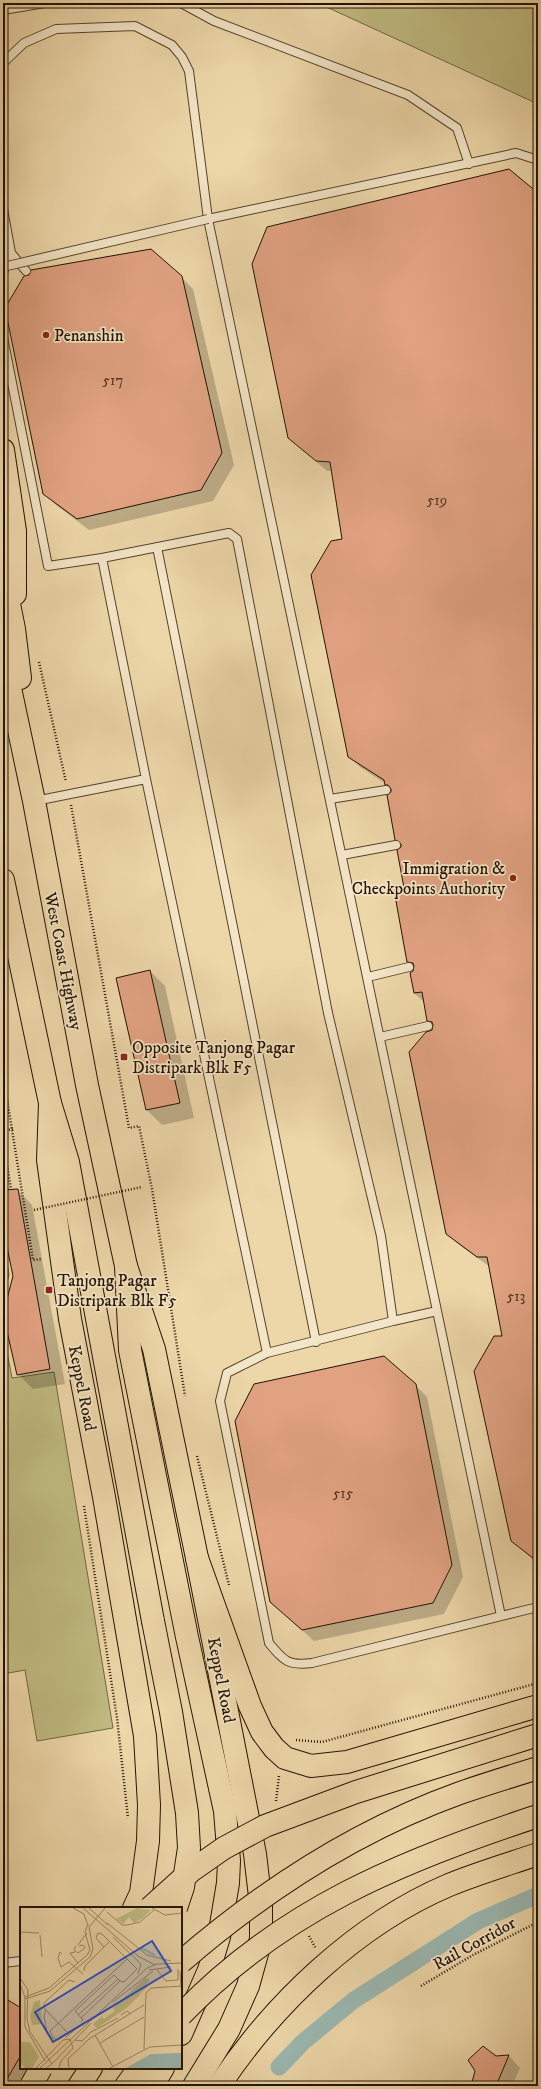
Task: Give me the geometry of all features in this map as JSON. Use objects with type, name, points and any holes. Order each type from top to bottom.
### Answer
[{"type":"highway","points":[[3,450],[16,531],[14,629]]},
{"type":"highway","points":[[3,574],[14,629],[34,801]]},
{"type":"highway","name":"West Coast Highway","points":[[3,656],[34,801],[87,1085],[126,1266]]},
{"type":"highway","points":[[3,880],[50,1103],[69,1170],[171,1712],[187,1813],[189,1848],[183,1887],[176,1907]]},
{"type":"highway","name":"Keppel Road","points":[[50,1103],[48,1160],[70,1319],[104,1497],[146,1736],[149,1805],[148,1840],[141,1893],[134,1907]]},
{"type":"highway","points":[[126,1266],[130,1350],[187,1637],[225,1811],[228,1854],[228,1883],[219,1937],[209,1970],[182,2032]]},
{"type":"highway","name":"Keppel Road","points":[[126,1266],[154,1349],[255,1854],[261,1905],[261,1939],[248,1986],[232,2022],[194,2086]]},
{"type":"highway","points":[[197,1558],[250,1706],[262,1732],[274,1748],[285,1758],[311,1766],[326,1766],[346,1762],[538,1706]]},
{"type":"highway","points":[[151,1907],[191,1871],[224,1848],[265,1826],[356,1792],[538,1735]]},
{"type":"highway","points":[[182,1961],[239,1914],[318,1862],[356,1840],[404,1816],[460,1793],[538,1768]]},
{"type":"highway","points":[[182,2014],[219,1977],[256,1948],[299,1919],[333,1900],[377,1876],[421,1856],[538,1816]]},
{"type":"highway","points":[[219,2086],[249,2045],[279,2009],[358,1938],[398,1911],[449,1885],[538,1854]]},
{"type":"highway","points":[[31,2086],[40,2069]]},
{"type":"highway","points":[[39,2086],[48,2069]]},
{"type":"highway","points":[[67,2086],[76,2069]]},
{"type":"highway","points":[[79,2086],[89,2069]]},
{"type":"highway","points":[[126,2086],[138,2069]]},
{"type":"highway","points":[[152,2086],[162,2069]]},
{"type":"lane","points":[[3,10],[45,3]]},
{"type":"lane","points":[[181,3],[214,21],[408,95],[457,128],[468,164]]},
{"type":"lane","points":[[3,63],[24,43],[56,29],[135,26],[172,45],[182,57],[189,71],[208,219],[501,1616]]},
{"type":"lane","points":[[3,267],[208,219],[468,164],[516,152],[538,160]]},
{"type":"lane","points":[[3,209],[11,252],[26,271]]},
{"type":"lane","points":[[3,272],[11,252]]},
{"type":"lane","points":[[3,337],[48,566],[102,558],[157,546],[229,534],[237,539],[328,1013],[381,1236],[393,1321]]},
{"type":"lane","points":[[157,546],[316,1342]]},
{"type":"lane","points":[[102,558],[146,778],[267,1354]]},
{"type":"lane","points":[[34,801],[146,778]]},
{"type":"lane","points":[[330,799],[386,790]]},
{"type":"lane","points":[[342,855],[396,845]]},
{"type":"lane","points":[[368,977],[408,967]]},
{"type":"lane","points":[[380,1037],[428,1026]]},
{"type":"lane","points":[[438,1311],[393,1321],[267,1354],[227,1373],[220,1401],[269,1643],[280,1657],[295,1665],[312,1663],[538,1607]]},
{"type":"lane","points":[[3,1963],[20,1962]]},
{"type":"path","points":[[38,658],[69,793],[129,1128],[140,1126],[186,1400]]},
{"type":"path","points":[[3,1074],[33,1260],[41,1259]]},
{"type":"path","points":[[3,1131],[13,1129]]},
{"type":"path","points":[[3,1142],[11,1189]]},
{"type":"path","points":[[34,1210],[142,1187]]},
{"type":"path","points":[[197,1453],[230,1590]]},
{"type":"path","points":[[83,1498],[117,1718],[129,1822]]},
{"type":"path","points":[[289,1738],[295,1740],[322,1742],[538,1683]]},
{"type":"path","name":"Rail Corridor","points":[[421,1986],[473,1955],[538,1922]]},
{"type":"shaded area","points":[[538,3],[538,104],[320,4]]},
{"type":"shaded area","points":[[3,1238],[9,1275],[3,1296]]},
{"type":"shaded area","points":[[3,1332],[12,1378],[54,1372],[113,1728],[37,1741],[25,1670],[3,1674]]},
{"type":"building","points":[[509,169],[538,193],[538,1562],[511,1541],[474,1371],[494,1336],[502,1336],[487,1257],[477,1257],[446,1234],[409,1052],[426,1032],[432,1030],[433,1025],[432,1022],[427,1021],[422,992],[414,993],[410,973],[413,971],[414,966],[413,963],[407,962],[394,890],[404,888],[397,850],[401,847],[401,844],[395,840],[387,795],[391,792],[391,789],[388,785],[385,785],[384,780],[348,757],[311,575],[331,541],[342,539],[330,462],[316,461],[288,438],[252,264],[267,227]]},
{"type":"building","points":[[151,249],[182,276],[222,453],[201,490],[77,519],[43,494],[5,308],[24,276],[29,275],[31,270]]},
{"type":"building","points":[[150,970],[180,1103],[146,1110],[116,978]]},
{"type":"building","points":[[18,1189],[50,1369],[17,1375],[3,1314],[13,1276],[3,1228],[3,1190]]},
{"type":"building","points":[[384,1356],[416,1384],[452,1565],[433,1603],[302,1630],[270,1602],[235,1421],[254,1384]]},
{"type":"building","points":[[3,1997],[20,2007],[20,2057],[3,2086]]},
{"type":"building","points":[[483,2046],[496,2056],[509,2055],[496,2086],[471,2086],[475,2071],[468,2060]]},
{"type":"waterway","points":[[279,2067],[303,2042],[354,2000],[478,1921],[538,1895]]},
{"type":"place","name":"Penanshin","points":[[46,335]]},
{"type":"place","name":"Immigration & Checkpoints Authority","points":[[513,878]]},
{"type":"place","name":"Opposite Tanjong Pagar Distripark Blk F5","points":[[124,1057]]},
{"type":"place","name":"Tanjong Pagar Distripark Blk F5","points":[[49,1290]]}]
